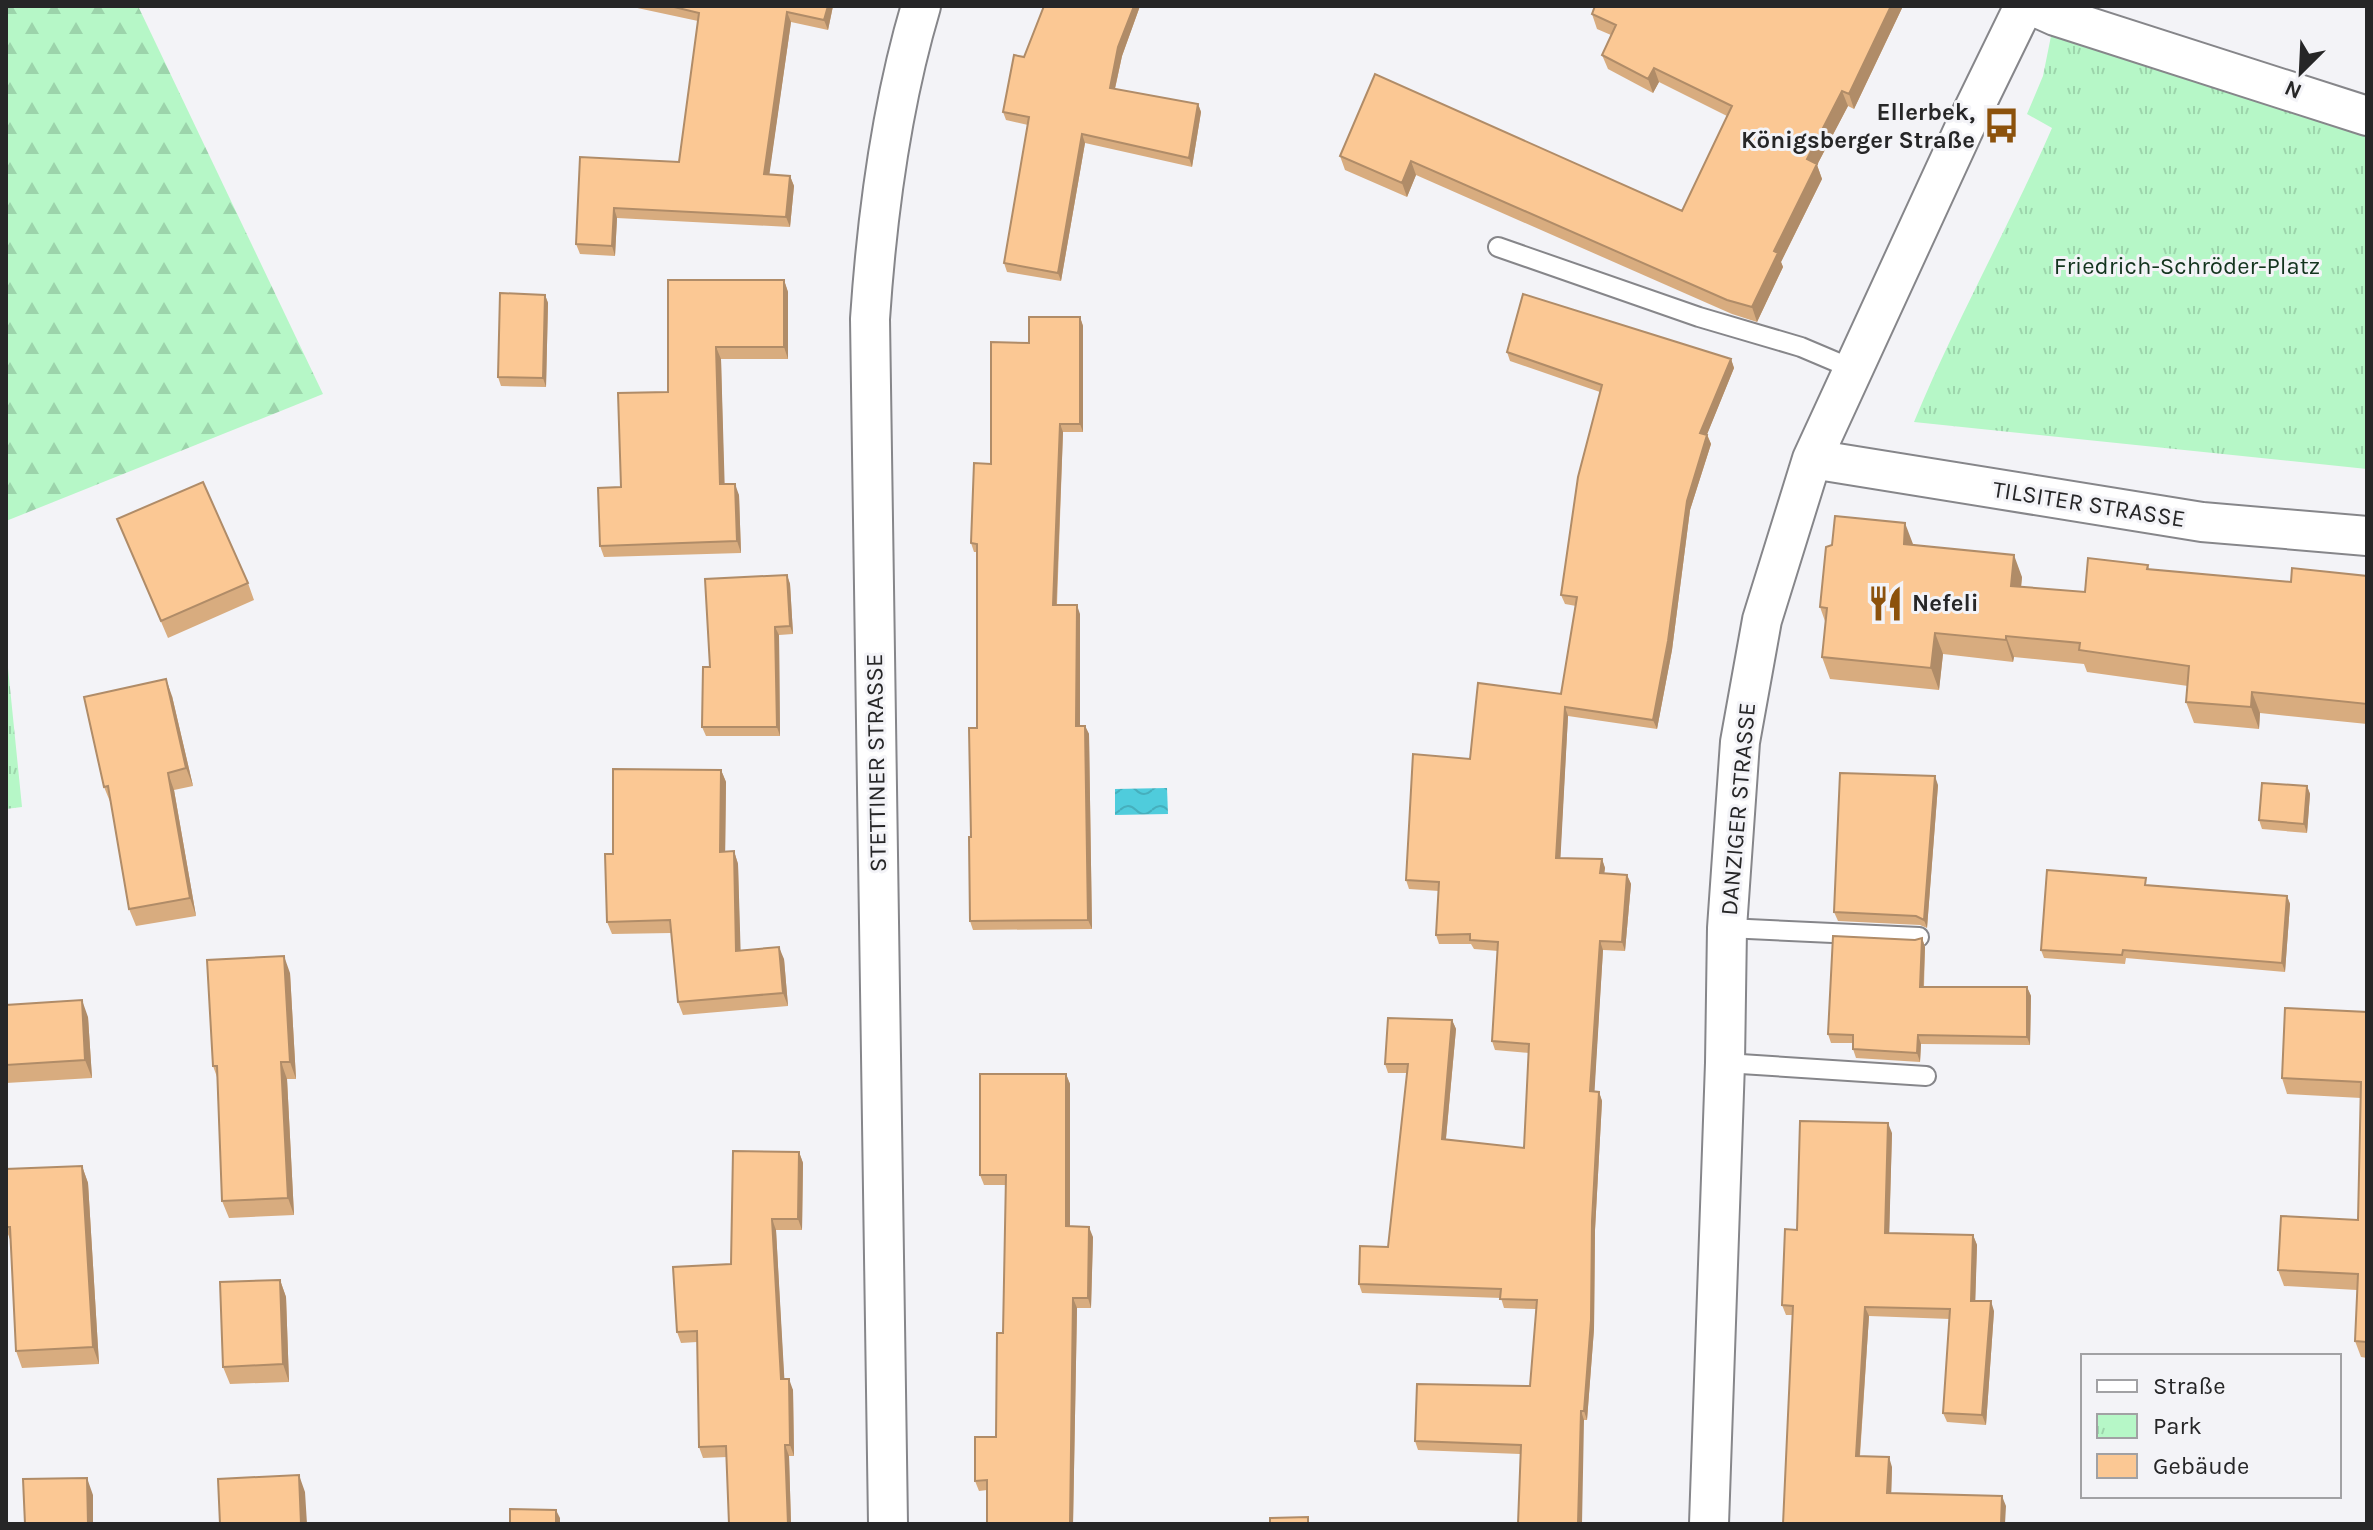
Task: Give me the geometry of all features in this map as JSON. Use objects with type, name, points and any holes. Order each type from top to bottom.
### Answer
[{"type":"street","name":"STETTINER STRASSE","points":[[888,1524],[870,319],[877,216],[909,44],[921,6]]},
{"type":"street","name":"DANZIGER STRASSE","points":[[1709,1524],[1727,928],[1740,742],[1762,620],[1812,459],[2024,6]]},
{"type":"street","points":[[2033,6],[2055,16],[2367,116]]},
{"type":"street","name":"TILSITER STRASSE","points":[[1812,459],[2202,522],[2367,536]]},
{"type":"lane","points":[[1498,247],[1699,317],[1801,347],[1853,369]]},
{"type":"lane","points":[[1727,928],[1919,937]]},
{"type":"lane","points":[[1725,1063],[1926,1076]]},
{"type":"green space","points":[[6,6],[138,6],[323,394],[6,521]]},
{"type":"green space","name":"Friedrich-Schröder-Platz","points":[[2055,16],[2367,116],[2367,469],[1914,422],[2052,128],[2027,114],[2043,76]]},
{"type":"green space","points":[[6,648],[22,807],[6,809]]},
{"type":"water","points":[[1167,788],[1168,814],[1115,815],[1115,789]]},
{"type":"building","points":[[670,6],[828,6],[824,20],[787,12],[764,174],[790,176],[786,217],[614,208],[612,246],[576,244],[580,157],[679,162],[699,13]]},
{"type":"building","points":[[1044,6],[1134,6],[1118,47],[1110,88],[1198,104],[1189,158],[1082,134],[1058,273],[1004,263],[1029,117],[1003,112],[1014,55],[1024,57]]},
{"type":"building","points":[[1595,6],[1891,6],[1849,94],[1842,91],[1807,159],[1817,164],[1774,251],[1778,253],[1752,307],[1727,300],[1411,161],[1402,183],[1340,156],[1375,74],[1682,211],[1732,106],[1654,68],[1648,79],[1602,55],[1616,25],[1592,14]]},
{"type":"building","points":[[668,280],[784,280],[784,347],[716,347],[720,484],[735,484],[737,541],[600,546],[598,488],[621,487],[618,393],[668,392]]},
{"type":"building","points":[[500,293],[545,295],[543,378],[498,377]]},
{"type":"building","points":[[1523,294],[1731,359],[1700,433],[1707,435],[1687,501],[1668,641],[1653,720],[1565,707],[1556,858],[1602,859],[1600,873],[1627,875],[1622,942],[1600,941],[1590,1091],[1599,1092],[1592,1221],[1591,1320],[1584,1411],[1581,1411],[1578,1524],[1518,1524],[1521,1445],[1415,1441],[1417,1384],[1530,1386],[1537,1300],[1500,1299],[1501,1289],[1359,1284],[1360,1246],[1388,1247],[1408,1064],[1385,1064],[1388,1018],[1452,1020],[1442,1139],[1524,1148],[1529,1044],[1492,1041],[1498,942],[1470,940],[1470,934],[1436,935],[1439,882],[1406,880],[1413,754],[1470,759],[1478,683],[1561,694],[1577,597],[1561,595],[1578,477],[1602,385],[1507,352]]},
{"type":"building","points":[[1029,317],[1080,317],[1080,424],[1060,424],[1053,605],[1077,605],[1076,726],[1085,726],[1088,920],[970,921],[969,728],[977,728],[977,544],[971,543],[974,463],[991,464],[991,342],[1029,343]]},
{"type":"building","points":[[203,482],[248,583],[161,621],[117,519]]},
{"type":"building","points":[[1835,516],[1905,523],[1904,544],[2014,555],[2011,586],[2085,592],[2088,558],[2148,565],[2147,569],[2291,582],[2292,568],[2367,576],[2367,704],[2252,692],[2251,707],[2186,702],[2189,666],[2079,650],[2080,643],[2006,636],[2006,640],[1935,633],[1931,668],[1822,657],[1827,608],[1820,607],[1826,547],[1832,545]]},
{"type":"building","points":[[787,575],[790,626],[775,627],[777,727],[702,727],[703,667],[710,667],[705,579]]},
{"type":"building","points":[[166,679],[186,768],[168,773],[190,898],[129,909],[108,786],[104,787],[84,697]]},
{"type":"building","points":[[613,769],[721,770],[720,852],[734,851],[736,951],[779,947],[783,993],[678,1002],[670,920],[607,922],[605,854],[613,854]]},
{"type":"building","points":[[1840,773],[1935,776],[1924,920],[1916,916],[1834,912]]},
{"type":"building","points":[[2262,783],[2307,786],[2304,824],[2259,820]]},
{"type":"building","points":[[2047,870],[2146,878],[2145,885],[2287,896],[2282,963],[2123,950],[2122,955],[2041,950]]},
{"type":"building","points":[[1833,936],[1922,938],[1920,987],[2027,987],[2027,1037],[1918,1035],[1917,1053],[1853,1049],[1853,1035],[1828,1034]]},
{"type":"building","points":[[284,956],[290,1062],[281,1062],[288,1198],[222,1201],[217,1066],[213,1066],[207,960]]},
{"type":"building","points":[[82,1000],[85,1060],[6,1065],[6,1005]]},
{"type":"building","points":[[2285,1008],[2367,1012],[2367,1342],[2355,1341],[2358,1274],[2278,1270],[2281,1216],[2358,1220],[2361,1082],[2282,1078]]},
{"type":"building","points":[[980,1074],[1066,1074],[1066,1226],[1089,1227],[1088,1298],[1073,1298],[1070,1524],[987,1524],[987,1480],[975,1481],[975,1437],[996,1437],[997,1333],[1003,1333],[1006,1175],[980,1175]]},
{"type":"building","points":[[1800,1121],[1888,1123],[1885,1233],[1973,1235],[1971,1301],[1991,1301],[1982,1415],[1943,1413],[1950,1309],[1865,1307],[1856,1456],[1889,1457],[1887,1493],[2002,1496],[2001,1524],[1783,1524],[1793,1306],[1782,1305],[1785,1229],[1797,1230]]},
{"type":"building","points":[[733,1151],[799,1152],[798,1219],[772,1219],[781,1379],[789,1379],[790,1445],[785,1445],[788,1524],[729,1524],[726,1446],[699,1447],[697,1331],[677,1332],[673,1267],[731,1264]]},
{"type":"building","points":[[82,1166],[93,1347],[16,1351],[10,1227],[6,1227],[6,1169]]},
{"type":"building","points":[[280,1280],[283,1364],[223,1367],[220,1282]]},
{"type":"building","points":[[299,1475],[301,1524],[220,1524],[218,1479]]},
{"type":"building","points":[[87,1478],[88,1524],[25,1524],[23,1479]]},
{"type":"building","points":[[510,1509],[556,1510],[556,1524],[510,1524]]},
{"type":"building","points":[[1308,1517],[1308,1524],[1270,1524],[1270,1518]]},
{"type":"place","name":"Ellerbek, Königsberger Straße","points":[[2001,126]]},
{"type":"place","name":"Nefeli","points":[[1886,603]]}]
